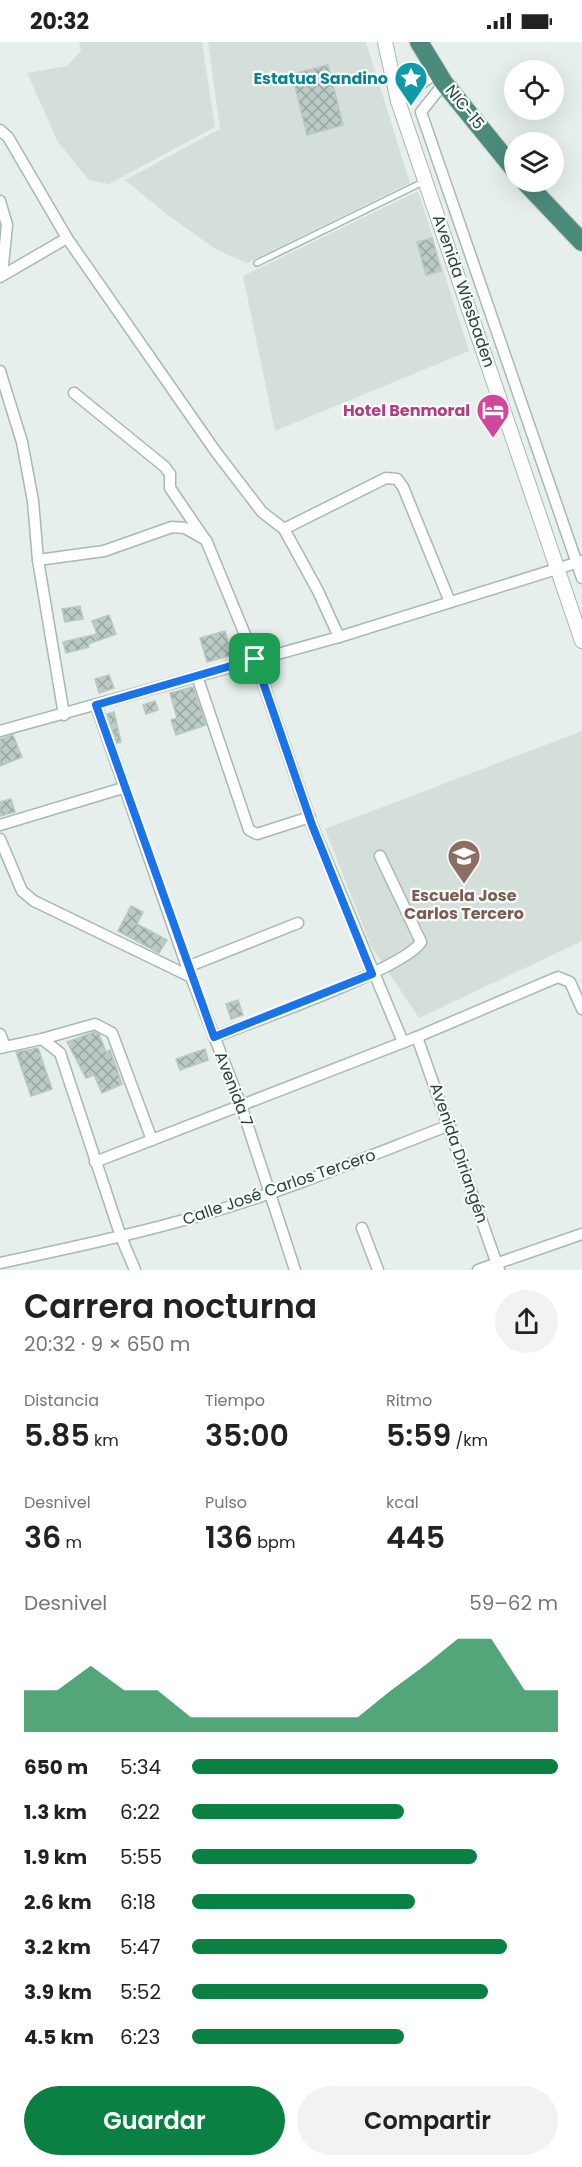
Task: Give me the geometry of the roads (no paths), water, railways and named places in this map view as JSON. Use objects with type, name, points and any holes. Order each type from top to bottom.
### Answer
[{"type":"highway","name":"NIC-15","points":[[419,42],[441,77],[504,156]]},
{"type":"highway","points":[[534,192],[582,242]]},
{"type":"street","name":"Avenida Wiesbaden","points":[[385,42],[398,101],[582,641]]},
{"type":"street","points":[[398,101],[441,77]]},
{"type":"street","points":[[407,124],[422,112],[441,77]]},
{"type":"street","name":"Avenida Wiesbaden","points":[[422,112],[580,562],[582,578]]},
{"type":"street","points":[[0,130],[8,137],[67,238],[216,452],[262,512],[284,529],[318,591],[339,637]]},
{"type":"street","points":[[0,201],[7,225],[1,276]]},
{"type":"street","points":[[1,276],[67,238]]},
{"type":"street","points":[[0,371],[22,442],[33,501],[38,560],[63,715]]},
{"type":"street","points":[[75,393],[165,467],[170,474],[170,488],[206,540],[255,659],[310,817],[372,974],[403,1042]]},
{"type":"street","points":[[284,529],[386,478],[397,480],[403,487],[450,602]]},
{"type":"street","points":[[38,560],[104,551],[172,527],[185,528],[206,540]]},
{"type":"street","points":[[0,731],[339,637],[580,562]]},
{"type":"street","points":[[197,676],[249,830],[257,834],[310,817]]},
{"type":"street","name":"Avenida 7","points":[[96,705],[123,788],[189,972],[241,1105],[295,1270]]},
{"type":"street","points":[[0,825],[123,788]]},
{"type":"street","points":[[0,839],[22,891],[33,901],[189,972],[298,923]]},
{"type":"street","points":[[214,1037],[372,974],[416,950],[421,942],[380,856]]},
{"type":"street","points":[[95,1162],[417,1037],[558,977],[570,982],[582,1009]]},
{"type":"street","points":[[0,1035],[3,1047],[95,1024],[112,1033],[152,1140]]},
{"type":"street","name":"Avenida Diriangén","points":[[417,1037],[498,1266]]},
{"type":"street","points":[[42,1039],[60,1053],[95,1162],[135,1270]]},
{"type":"street","name":"Calle José Carlos Tercero","points":[[0,1263],[121,1237],[270,1193],[450,1125]]},
{"type":"street","points":[[362,1227],[378,1270]]},
{"type":"street","points":[[478,1270],[498,1266],[582,1234]]},
{"type":"lane","points":[[257,263],[427,181]]},
{"type":"place","name":"Estatua Sandino","points":[[411,107]]},
{"type":"place","name":"Hotel Benmoral","points":[[493,439]]},
{"type":"place","name":"Escuela Jose Carlos Tercero","points":[[464,885]]}]
